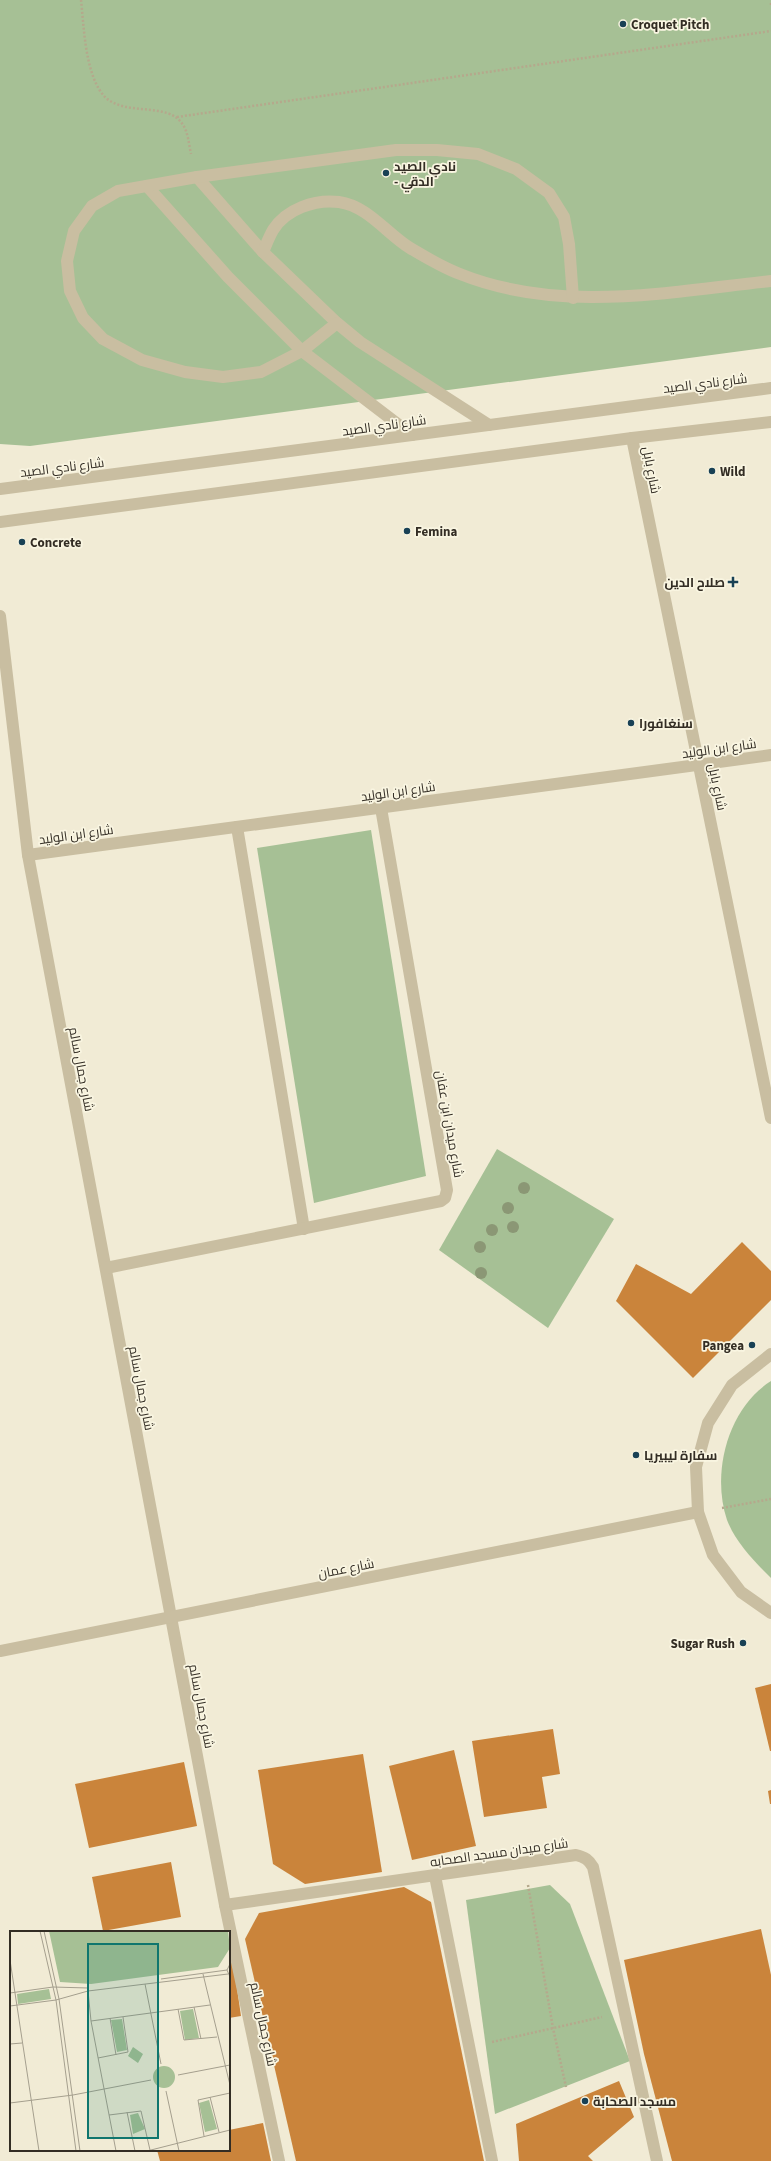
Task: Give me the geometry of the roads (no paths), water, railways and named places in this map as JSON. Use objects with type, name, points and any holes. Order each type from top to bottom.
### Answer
[{"type":"street","points":[[337,322],[302,351],[261,372],[223,377],[184,372],[142,360],[103,339],[83,318],[70,291],[67,260],[74,231],[92,206],[118,191],[197,177],[396,150],[437,150],[478,154],[516,169],[549,193],[564,217],[569,244],[573,298]]},
{"type":"street","points":[[197,177],[263,252],[360,342],[489,425]]},
{"type":"street","points":[[147,186],[228,277],[302,351],[412,435]]},
{"type":"street","points":[[263,252],[274,229],[292,212],[315,202],[340,202],[364,212],[409,248],[460,274],[515,292],[573,298],[638,295],[771,281]]},
{"type":"street","name":"شارع نادي الصيد","points":[[0,489],[771,388]]},
{"type":"street","points":[[0,523],[632,438],[771,422]]},
{"type":"street","name":"شارع بابل","points":[[632,438],[771,1118]]},
{"type":"street","name":"شارع جمال سالم","points":[[0,616],[28,855],[225,1905],[279,2161]]},
{"type":"street","name":"شارع ابن الوليد","points":[[28,855],[771,755]]},
{"type":"street","name":"شارع ميدان ابن عفان","points":[[106,1268],[441,1201],[447,1194],[381,808]]},
{"type":"street","points":[[237,827],[304,1229]]},
{"type":"street","points":[[771,1354],[732,1385],[708,1423],[696,1467],[698,1512],[713,1555],[741,1592],[771,1613]]},
{"type":"street","name":"شارع عمان","points":[[0,1651],[698,1512]]},
{"type":"street","name":"شارع ميدان مسجد الصحابه","points":[[225,1905],[576,1856],[590,1861],[657,2161]]},
{"type":"street","points":[[435,1876],[492,2161]]},
{"type":"place","name":"Croquet Pitch","points":[[623,24]]},
{"type":"place","name":"نادي الصيد - الدقي","points":[[386,173]]},
{"type":"place","name":"Wild","points":[[712,471]]},
{"type":"place","name":"Femina","points":[[407,531]]},
{"type":"place","name":"Concrete","points":[[22,542]]},
{"type":"place","name":"صلاح الدين","points":[[733,582]]},
{"type":"place","name":"سنغافورا","points":[[631,723]]},
{"type":"place","name":"Pangea","points":[[752,1345]]},
{"type":"place","name":"سفارة ليبيريا","points":[[636,1455]]},
{"type":"place","name":"Sugar Rush","points":[[743,1643]]},
{"type":"place","name":"مسجد الصحابة","points":[[585,2101]]}]
